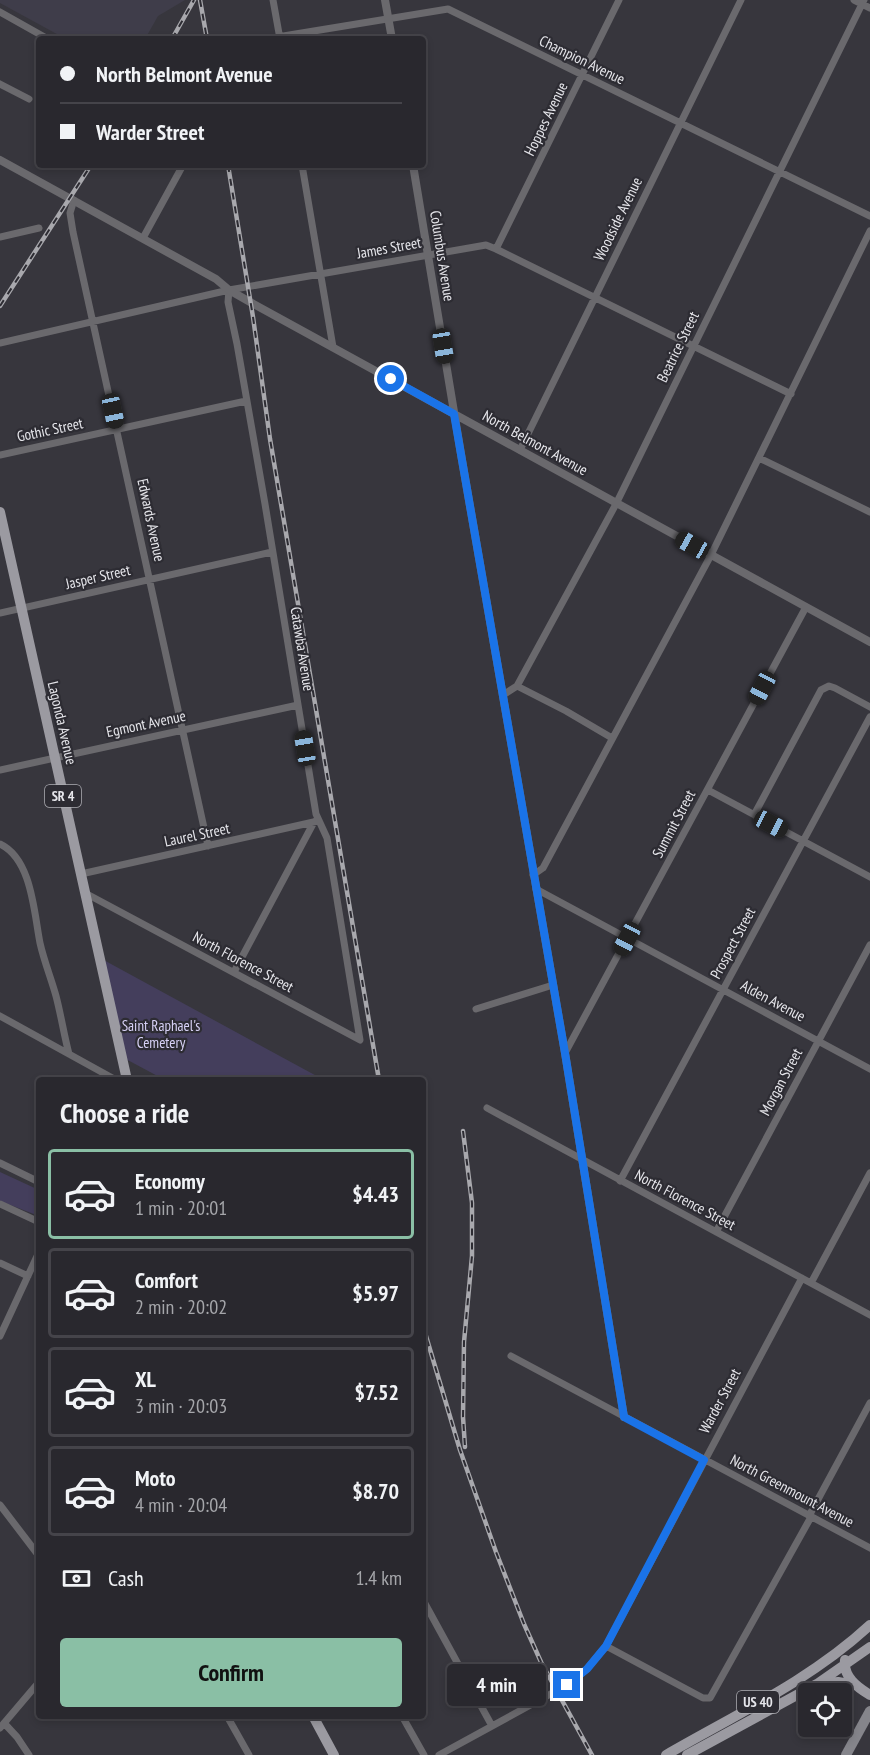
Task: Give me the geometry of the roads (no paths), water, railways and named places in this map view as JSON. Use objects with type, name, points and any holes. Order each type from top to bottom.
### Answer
[{"type":"main road","name":"Lagonda Avenue","points":[[0,512],[126,1077]]},
{"type":"main road","name":"US 40","points":[[666,1755],[812,1670],[848,1645],[870,1625]]},
{"type":"main road","points":[[848,1645],[844,1666],[854,1685],[870,1695]]},
{"type":"main road","name":"US 40","points":[[818,1683],[870,1647]]},
{"type":"main road","points":[[828,1683],[843,1683]]},
{"type":"main road","name":"US 40","points":[[687,1755],[798,1694]]},
{"type":"main road","points":[[846,1755],[870,1711]]},
{"type":"main road","points":[[315,1719],[334,1755]]},
{"type":"street","points":[[273,0],[280,36]]},
{"type":"street","points":[[385,0],[391,36]]},
{"type":"street","name":"Hoppes Avenue","points":[[496,249],[619,0]]},
{"type":"street","name":"Woodside Avenue","points":[[519,450],[741,0]]},
{"type":"street","points":[[854,0],[863,2],[870,8]]},
{"type":"street","name":"Beatrice Street","points":[[517,686],[616,504],[863,2]]},
{"type":"street","name":"Champion Avenue","points":[[291,36],[448,9],[870,216]]},
{"type":"street","points":[[0,12],[43,36]]},
{"type":"street","points":[[0,84],[29,99]]},
{"type":"street","name":"North Belmont Avenue","points":[[0,160],[216,279],[229,290],[870,642]]},
{"type":"street","points":[[143,238],[181,168]]},
{"type":"street","points":[[302,168],[333,347]]},
{"type":"street","name":"Columbus Avenue","points":[[414,168],[565,1053],[624,1417]]},
{"type":"street","name":"Edwards Avenue","points":[[74,200],[70,213],[208,846]]},
{"type":"street","points":[[0,237],[39,228]]},
{"type":"street","points":[[533,875],[543,868],[711,555],[867,247],[870,231]]},
{"type":"street","name":"James Street","points":[[0,343],[229,290],[483,245],[496,249],[791,394]]},
{"type":"street","name":"Catawba Avenue","points":[[229,290],[228,303],[298,705],[316,822],[327,838],[355,1010]]},
{"type":"street","name":"Gothic Street","points":[[0,455],[246,401]]},
{"type":"street","points":[[759,458],[870,512]]},
{"type":"street","name":"Jasper Street","points":[[0,613],[272,552]]},
{"type":"street","name":"Summit Street","points":[[565,1053],[806,607]]},
{"type":"street","points":[[502,695],[517,686],[612,738]]},
{"type":"street","points":[[754,815],[821,690],[828,686],[835,688],[870,707]]},
{"type":"street","name":"Egmont Avenue","points":[[0,770],[298,705]]},
{"type":"street","name":"Prospect Street","points":[[620,1181],[870,717]]},
{"type":"street","points":[[708,790],[870,877]]},
{"type":"street","points":[[234,972],[316,822]]},
{"type":"street","name":"Laurel Street","points":[[81,874],[316,822]]},
{"type":"street","points":[[2,844],[18,861],[30,888],[40,940],[56,995],[69,1054]]},
{"type":"street","name":"Alden Avenue","points":[[536,889],[870,1069]]},
{"type":"street","name":"North Florence Street","points":[[86,893],[360,1040],[355,1010]]},
{"type":"street","name":"Morgan Street","points":[[716,1232],[870,945]]},
{"type":"street","points":[[476,1009],[553,985]]},
{"type":"street","points":[[0,1016],[111,1077]]},
{"type":"street","name":"North Florence Street","points":[[487,1108],[870,1315]]},
{"type":"street","points":[[0,1163],[36,1181]]},
{"type":"street","points":[[811,1283],[870,1173]]},
{"type":"street","points":[[0,1204],[36,1221]]},
{"type":"street","points":[[0,1336],[3,1319],[36,1259]]},
{"type":"street","points":[[0,1263],[28,1276]]},
{"type":"street","name":"Warder Street","points":[[439,1755],[578,1678],[606,1646],[802,1278]]},
{"type":"street","name":"North Greenmount Avenue","points":[[511,1356],[870,1548]]},
{"type":"street","points":[[606,1646],[704,1698],[713,1696],[870,1403]]},
{"type":"street","points":[[0,1505],[36,1552]]},
{"type":"street","points":[[426,1605],[492,1726]]},
{"type":"street","points":[[29,1755],[17,1737],[2,1726],[36,1686]]},
{"type":"street","points":[[229,1719],[249,1755]]},
{"type":"street","points":[[404,1719],[424,1755]]},
{"type":"railway","points":[[174,36],[194,0]]},
{"type":"railway","points":[[200,0],[206,36]]},
{"type":"railway","points":[[0,306],[89,168]]},
{"type":"railway","points":[[228,168],[270,439],[378,1077]]},
{"type":"railway","points":[[463,1131],[472,1203],[472,1256],[464,1342],[465,1447]]},
{"type":"railway","points":[[426,1336],[460,1450],[524,1624],[541,1662],[592,1755]]},
{"type":"park label","name":"Saint Raphael's Cemetery","points":[[161,1034]]}]
